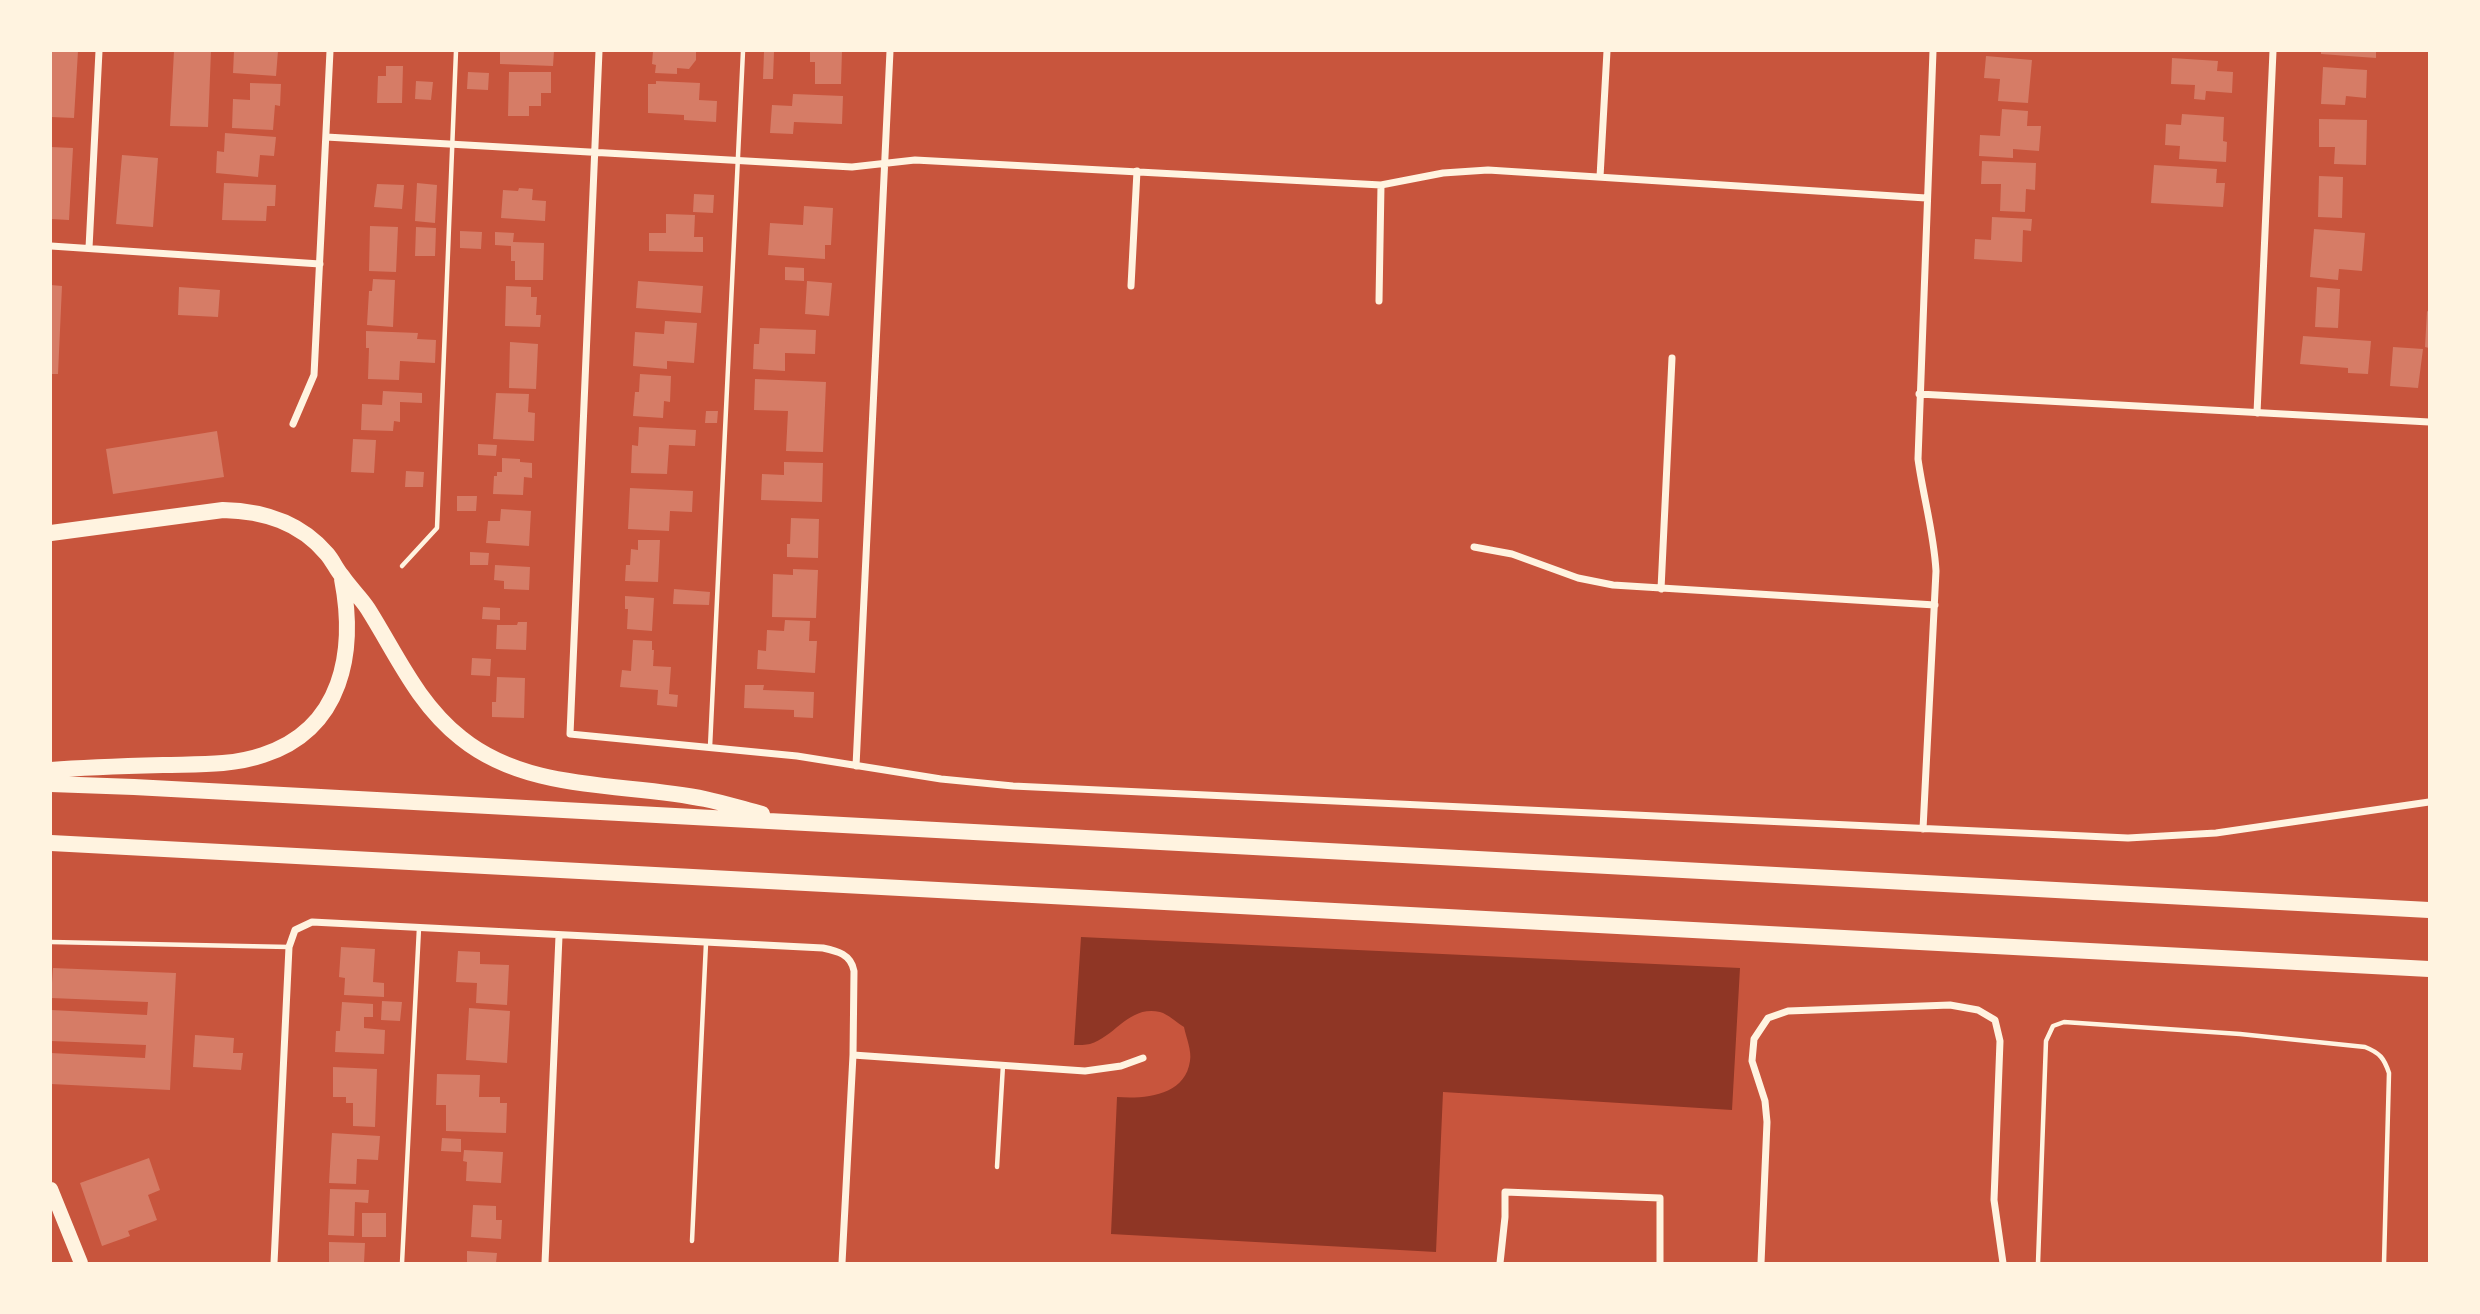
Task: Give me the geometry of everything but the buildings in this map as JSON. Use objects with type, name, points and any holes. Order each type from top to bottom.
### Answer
[{"type":"highway","points":[[51,533],[223,510],[251,511],[273,516],[310,536],[328,555],[367,608],[401,667],[429,707],[462,739],[481,752],[529,774],[705,799],[794,822]]},
{"type":"highway","points":[[51,770],[241,760],[264,755],[300,735],[317,720],[340,681],[349,628],[342,576]]},
{"type":"highway","points":[[51,784],[2429,910]]},
{"type":"highway","points":[[51,843],[2429,970]]},
{"type":"main road","points":[[51,1189],[80,1263]]},
{"type":"street","points":[[89,248],[99,51]]},
{"type":"street","points":[[293,424],[314,374],[330,51]]},
{"type":"street","points":[[599,51],[570,734],[797,756],[941,779],[1013,786],[2128,838],[2203,834],[2429,802]]},
{"type":"street","points":[[856,766],[890,51]]},
{"type":"street","points":[[1600,177],[1607,51]]},
{"type":"street","points":[[1923,829],[1935,605],[1934,539],[1918,459],[1933,51]]},
{"type":"street","points":[[2257,413],[2273,51]]},
{"type":"street","points":[[326,137],[852,167],[915,160],[1381,185],[1443,173],[1488,170],[1926,198]]},
{"type":"street","points":[[1132,286],[1136,172]]},
{"type":"street","points":[[1379,301],[1381,185]]},
{"type":"street","points":[[51,246],[320,264]]},
{"type":"street","points":[[1661,589],[1672,358]]},
{"type":"street","points":[[1919,394],[2429,422]]},
{"type":"street","points":[[1474,547],[1512,554],[1578,578],[1613,585],[1935,605]]},
{"type":"street","points":[[274,1263],[289,947],[295,930],[312,922],[822,948],[845,954],[852,962],[853,971],[853,1055],[842,1263]]},
{"type":"street","points":[[545,1263],[559,936]]},
{"type":"street","points":[[1761,1263],[1767,1122],[1765,1101],[1752,1061],[1754,1039],[1768,1018],[1788,1011],[1950,1005],[1978,1010],[1995,1020],[2000,1041],[1994,1189],[2003,1263]]},
{"type":"street","points":[[853,1055],[1084,1071],[1121,1066],[1143,1058]]},
{"type":"street","points":[[1500,1263],[1505,1192],[1660,1198],[1660,1263]]},
{"type":"lane","points":[[402,566],[437,528],[456,51]]},
{"type":"lane","points":[[710,747],[743,51]]},
{"type":"lane","points":[[402,1263],[419,928]]},
{"type":"lane","points":[[51,942],[289,947]]},
{"type":"lane","points":[[692,1241],[706,943]]},
{"type":"lane","points":[[2038,1263],[2046,1041],[2053,1026],[2064,1022],[2240,1034],[2365,1047],[2379,1052],[2389,1073],[2384,1263]]},
{"type":"lane","points":[[997,1167],[1003,1064]]},
{"type":"shaded area","points":[[1081,937],[1740,968],[1732,1110],[1443,1092],[1436,1252],[1111,1234],[1117,1097],[1151,1096],[1172,1088],[1187,1073],[1190,1053],[1184,1027],[1163,1013],[1149,1011],[1131,1017],[1099,1040],[1074,1045]]}]
